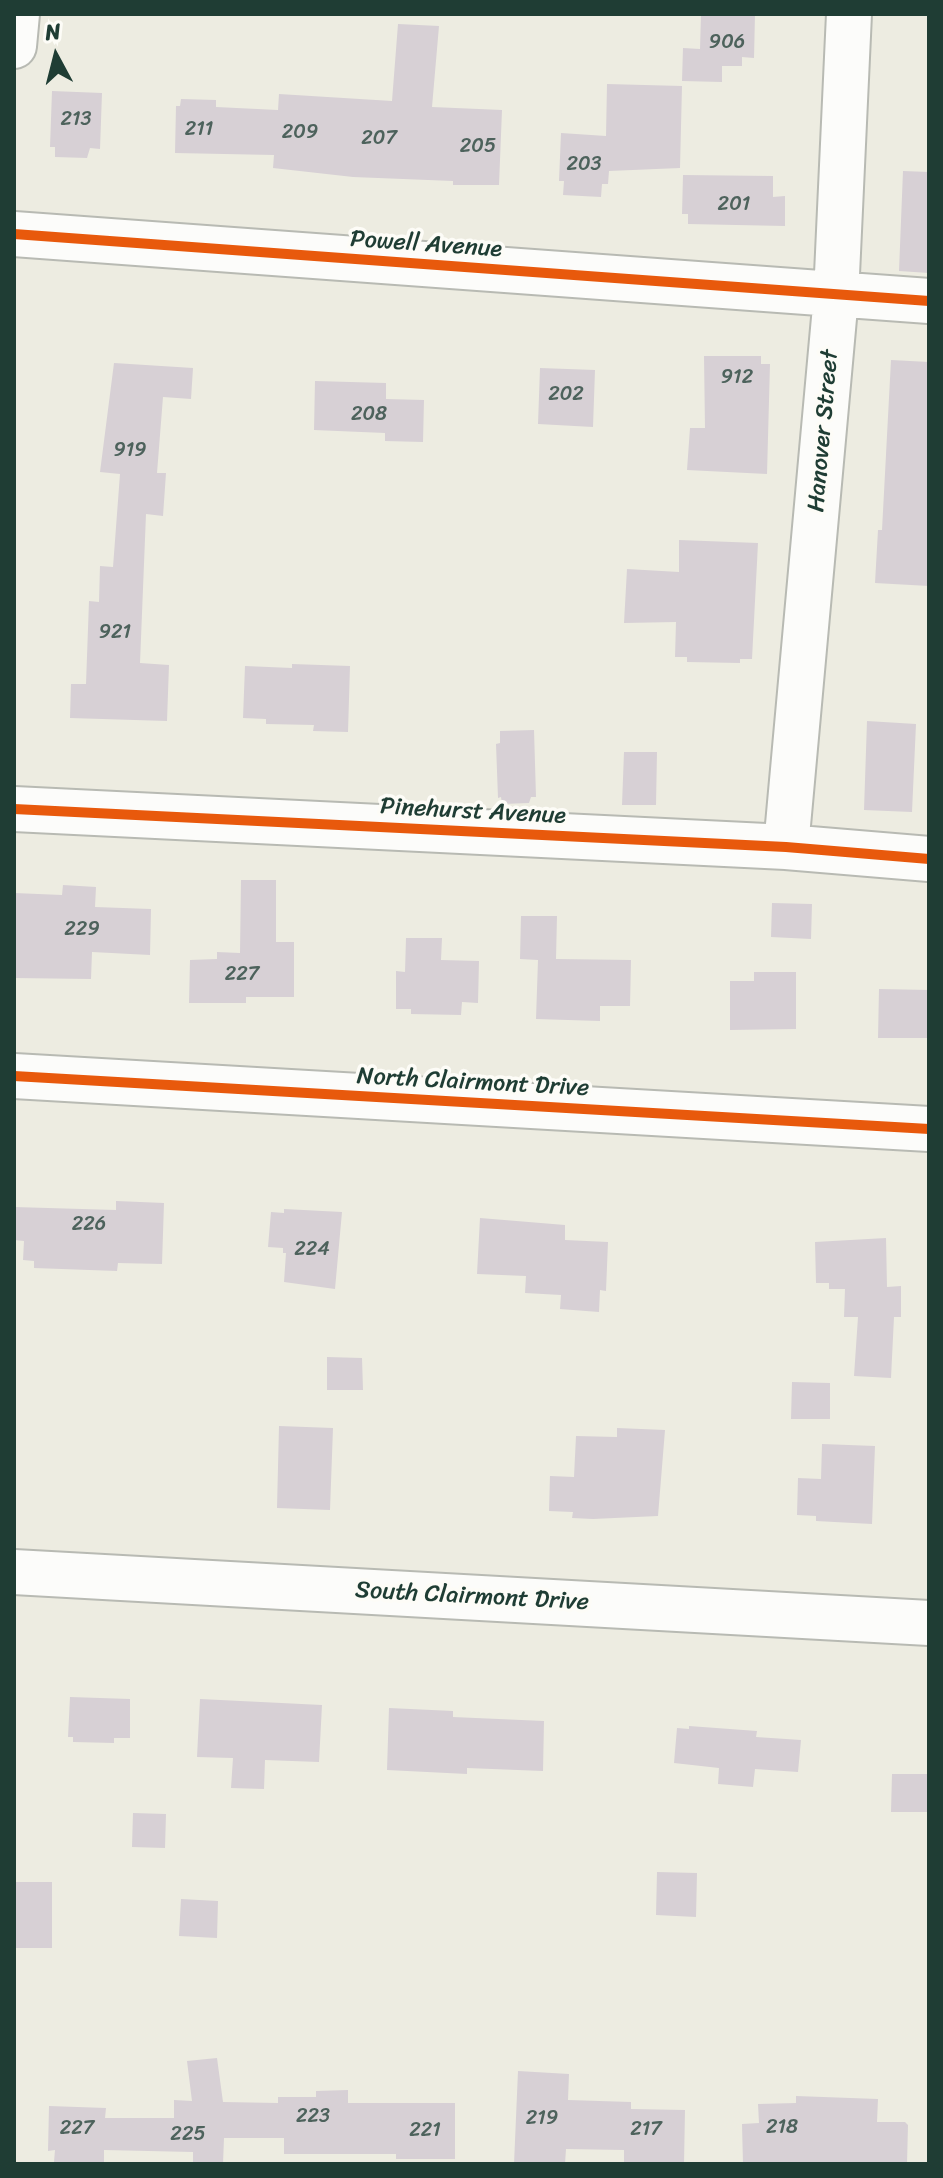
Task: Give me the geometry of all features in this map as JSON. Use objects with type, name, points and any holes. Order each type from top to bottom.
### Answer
[{"type":"street","points":[[14,46],[17,14]]},
{"type":"street","name":"Hanover Street","points":[[786,847],[836,296],[849,14]]},
{"type":"street","name":"Powell Avenue","points":[[14,234],[929,301]]},
{"type":"street","name":"Pinehurst Avenue","points":[[14,809],[786,847],[929,859]]},
{"type":"street","name":"North Clairmont Drive","points":[[14,1076],[929,1129]]},
{"type":"street","name":"South Clairmont Drive","points":[[14,1572],[929,1623]]},
{"type":"building","points":[[701,14],[755,14],[754,58],[742,57],[742,66],[722,66],[722,82],[682,81],[683,48],[700,49]]},
{"type":"building","points":[[398,24],[439,26],[432,107],[502,110],[499,185],[453,185],[453,181],[353,177],[273,168],[274,155],[175,153],[176,106],[180,106],[181,99],[216,100],[216,107],[278,110],[279,94],[392,101]]},
{"type":"building","points":[[607,84],[682,86],[680,168],[609,171],[608,184],[602,184],[601,197],[563,195],[564,181],[559,181],[561,133],[606,136]]},
{"type":"building","points":[[52,91],[102,93],[100,149],[90,148],[87,158],[55,157],[55,147],[50,147]]},
{"type":"building","points":[[903,171],[929,172],[929,273],[899,271]]},
{"type":"building","points":[[683,175],[773,176],[773,197],[785,196],[785,226],[688,224],[688,214],[682,214]]},
{"type":"building","points":[[704,356],[761,356],[761,364],[770,364],[767,474],[687,470],[690,428],[705,428]]},
{"type":"building","points":[[891,360],[929,362],[929,586],[875,583],[878,530],[882,530]]},
{"type":"building","points":[[114,363],[193,368],[191,399],[163,397],[157,473],[166,473],[163,516],[146,514],[140,663],[169,665],[167,721],[70,718],[71,684],[86,684],[89,601],[99,602],[100,566],[113,567],[120,474],[100,472]]},
{"type":"building","points":[[540,368],[595,370],[593,427],[538,424]]},
{"type":"building","points":[[315,381],[386,383],[386,399],[424,400],[423,442],[385,441],[385,433],[314,430]]},
{"type":"building","points":[[679,540],[758,543],[752,659],[740,659],[740,663],[687,662],[687,657],[675,657],[676,622],[624,623],[627,569],[679,572]]},
{"type":"building","points":[[292,664],[350,666],[348,732],[313,731],[314,725],[266,724],[266,719],[243,718],[245,666],[292,668]]},
{"type":"building","points":[[867,721],[916,724],[912,812],[864,810]]},
{"type":"building","points":[[534,730],[536,797],[531,797],[529,803],[502,804],[501,797],[498,798],[496,744],[500,743],[500,731]]},
{"type":"building","points":[[624,752],[657,752],[656,805],[622,805]]},
{"type":"building","points":[[241,880],[276,880],[276,942],[294,942],[294,997],[246,997],[246,1003],[189,1003],[190,960],[217,959],[217,952],[240,953]]},
{"type":"building","points":[[63,885],[96,887],[95,907],[151,909],[150,955],[92,952],[91,979],[14,978],[14,893],[62,895]]},
{"type":"building","points":[[772,903],[812,904],[811,939],[771,937]]},
{"type":"building","points":[[521,916],[557,916],[556,959],[631,960],[630,1006],[600,1006],[600,1021],[536,1019],[538,960],[520,959]]},
{"type":"building","points":[[406,938],[442,938],[441,960],[479,961],[478,1003],[462,1002],[461,1015],[411,1014],[411,1009],[396,1009],[396,971],[405,972]]},
{"type":"building","points":[[754,972],[796,972],[796,1029],[730,1030],[730,981],[754,981]]},
{"type":"building","points":[[879,989],[929,990],[929,1038],[878,1038]]},
{"type":"building","points":[[116,1201],[164,1203],[162,1264],[118,1263],[117,1271],[34,1268],[34,1261],[23,1260],[24,1241],[14,1240],[14,1207],[116,1210]]},
{"type":"building","points":[[284,1209],[342,1212],[335,1289],[284,1282],[286,1253],[283,1253],[283,1248],[268,1247],[271,1212],[284,1213]]},
{"type":"building","points":[[480,1218],[565,1225],[565,1240],[608,1242],[606,1291],[600,1290],[599,1312],[560,1309],[561,1295],[525,1293],[526,1276],[477,1274]]},
{"type":"building","points":[[886,1238],[887,1287],[901,1286],[901,1317],[894,1317],[891,1378],[854,1376],[858,1317],[844,1317],[845,1289],[829,1289],[829,1283],[816,1283],[815,1242]]},
{"type":"building","points":[[327,1357],[362,1358],[363,1390],[327,1390]]},
{"type":"building","points":[[792,1382],[830,1383],[830,1419],[791,1419]]},
{"type":"building","points":[[279,1426],[333,1428],[330,1510],[277,1508]]},
{"type":"building","points":[[617,1428],[665,1430],[658,1516],[593,1519],[572,1518],[573,1512],[549,1511],[550,1476],[574,1477],[576,1436],[617,1437]]},
{"type":"building","points":[[822,1444],[875,1446],[872,1524],[816,1521],[816,1516],[797,1515],[798,1478],[821,1479]]},
{"type":"building","points":[[70,1697],[130,1699],[130,1738],[114,1738],[114,1743],[73,1742],[73,1737],[68,1737]]},
{"type":"building","points":[[200,1699],[322,1705],[319,1762],[265,1760],[264,1789],[231,1788],[233,1758],[197,1757]]},
{"type":"building","points":[[389,1708],[453,1711],[453,1717],[544,1721],[543,1771],[467,1768],[467,1774],[387,1770]]},
{"type":"building","points":[[689,1726],[757,1731],[756,1737],[801,1740],[798,1772],[755,1769],[753,1787],[718,1784],[719,1768],[674,1763],[677,1728],[689,1729]]},
{"type":"building","points":[[892,1774],[929,1774],[929,1812],[891,1812]]},
{"type":"building","points":[[133,1813],[166,1814],[165,1848],[132,1847]]},
{"type":"building","points":[[657,1872],[697,1873],[696,1917],[656,1915]]},
{"type":"building","points":[[14,1882],[52,1882],[52,1948],[14,1948]]},
{"type":"building","points":[[181,1899],[218,1901],[217,1938],[179,1936]]},
{"type":"building","points":[[217,2058],[223,2102],[278,2103],[278,2097],[316,2097],[316,2091],[348,2090],[348,2103],[455,2103],[455,2159],[396,2159],[396,2154],[284,2154],[284,2138],[224,2138],[223,2164],[193,2164],[193,2152],[104,2150],[104,2164],[54,2162],[55,2150],[48,2151],[49,2106],[106,2108],[105,2118],[174,2118],[174,2100],[192,2101],[187,2061]]},
{"type":"building","points":[[518,2071],[569,2074],[568,2100],[631,2102],[631,2109],[685,2110],[684,2164],[624,2164],[624,2150],[566,2149],[565,2164],[514,2164]]},
{"type":"building","points":[[796,2096],[878,2099],[877,2122],[905,2122],[908,2125],[907,2164],[743,2164],[742,2124],[759,2123],[758,2104],[796,2103]]},
{"type":"cycle path","points":[[14,234],[929,301]]},
{"type":"cycle path","points":[[14,809],[786,847],[929,859]]},
{"type":"cycle path","points":[[14,1076],[929,1129]]}]
